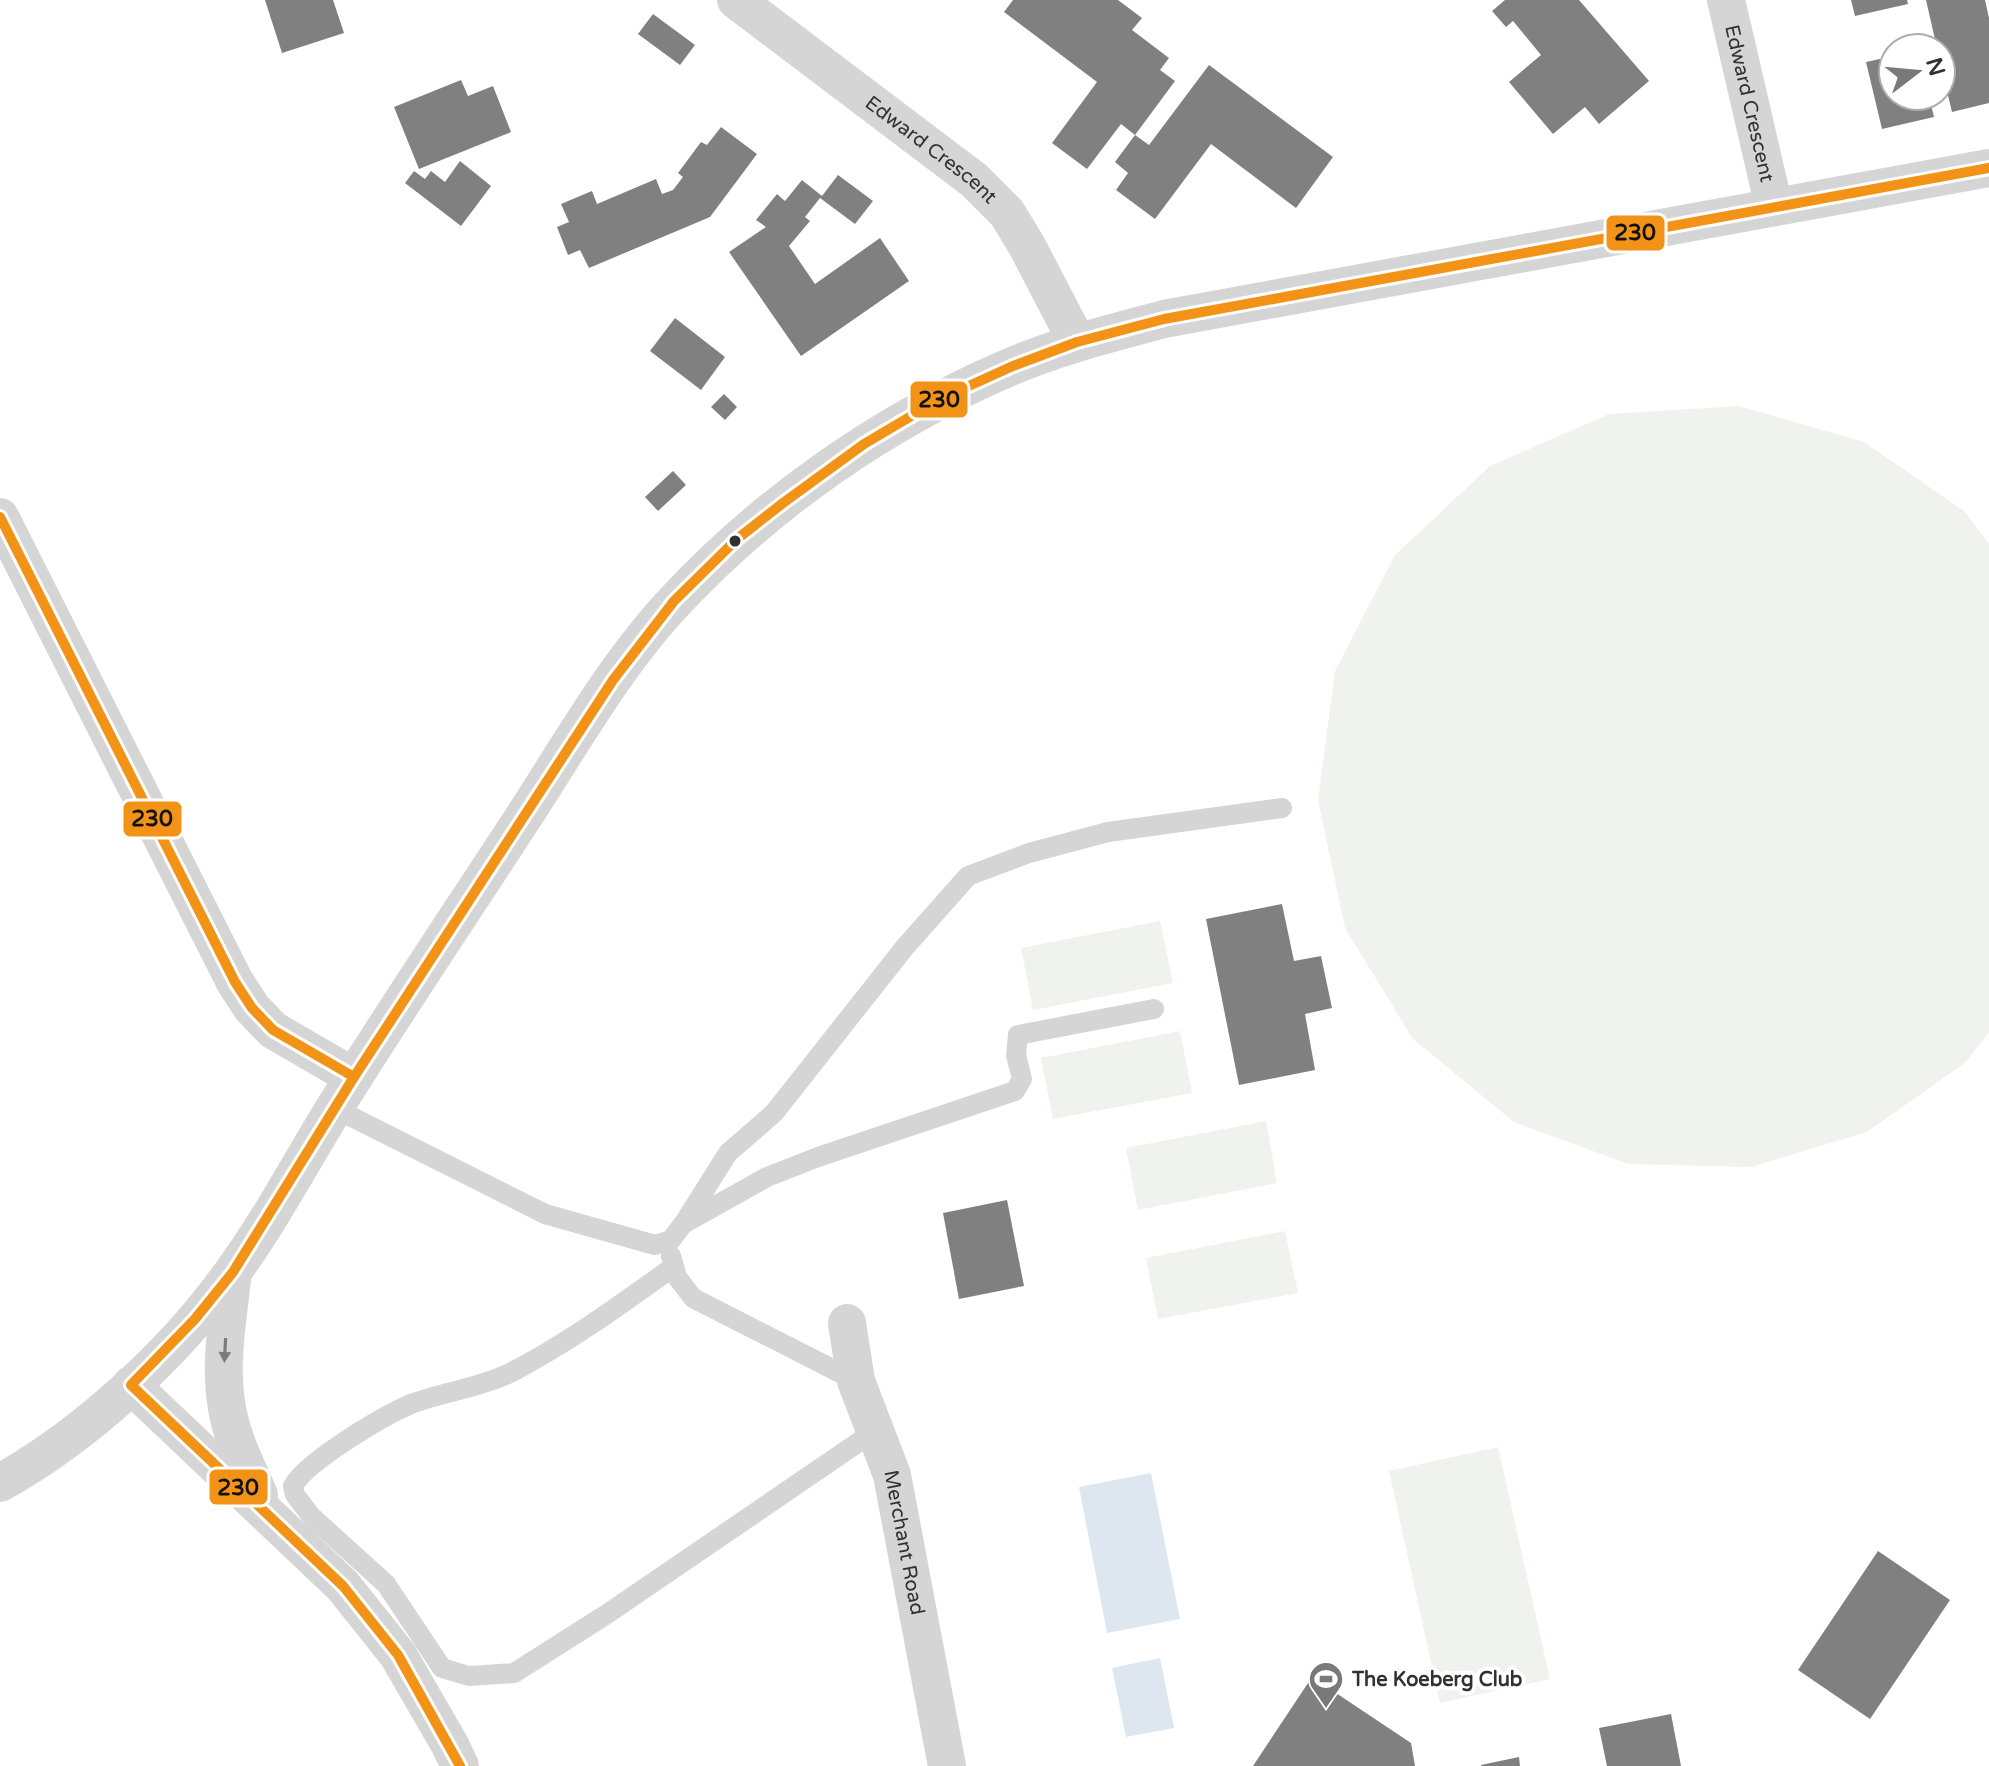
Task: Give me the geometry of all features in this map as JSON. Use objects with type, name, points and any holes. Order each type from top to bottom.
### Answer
[{"type":"street","name":"Edward Crescent","points":[[736,0],[974,180],[1007,213],[1077,342]]},
{"type":"street","name":"Edward Crescent","points":[[1726,0],[1774,207]]},
{"type":"street","points":[[0,1483],[26,1469],[78,1432],[131,1385],[195,1319],[233,1272],[344,1093],[613,680],[674,601],[737,539],[864,444],[940,399],[1013,366],[1077,342],[1164,319],[1989,168]]},
{"type":"street","points":[[0,517],[235,982],[252,1008],[273,1030],[344,1093]]},
{"type":"street","points":[[233,1272],[225,1351],[227,1409],[235,1441],[267,1511]]},
{"type":"street","name":"Merchant Road","points":[[847,1323],[856,1381],[892,1475],[947,1766]]},
{"type":"street","points":[[131,1385],[343,1586],[398,1655],[460,1766]]},
{"type":"lane","points":[[856,1381],[693,1298],[673,1267],[677,1232],[728,1153],[774,1113],[905,947],[968,876],[1029,853],[1108,832],[1282,808]]},
{"type":"lane","points":[[344,1093],[545,1214],[655,1245],[767,1177],[1015,1091],[1022,1079],[1016,1055],[1015,1040],[1018,1035],[1154,1009]]},
{"type":"lane","points":[[673,1267],[593,1324],[507,1374],[410,1405],[330,1451],[300,1474],[293,1486],[295,1495],[312,1517],[386,1584],[442,1668],[469,1676],[514,1673],[607,1614],[875,1431]]},
{"type":"shaded area","points":[[1739,406],[1864,442],[1964,511],[1989,544],[1989,1032],[1966,1062],[1867,1132],[1751,1167],[1628,1164],[1514,1122],[1413,1039],[1345,928],[1318,800],[1335,671],[1395,555],[1490,466],[1609,414]]},
{"type":"shaded area","points":[[1160,921],[1173,983],[1033,1010],[1021,948]]},
{"type":"shaded area","points":[[1180,1031],[1192,1093],[1053,1119],[1041,1058]]},
{"type":"shaded area","points":[[1266,1121],[1277,1183],[1138,1210],[1126,1148]]},
{"type":"shaded area","points":[[1285,1231],[1298,1293],[1158,1319],[1146,1258]]},
{"type":"shaded area","points":[[1498,1447],[1550,1679],[1440,1703],[1389,1471]]},
{"type":"shaded area","points":[[1151,1473],[1180,1619],[1107,1633],[1079,1487]]},
{"type":"shaded area","points":[[1160,1658],[1174,1728],[1126,1737],[1112,1668]]},
{"type":"building","points":[[265,0],[333,0],[344,33],[282,53]]},
{"type":"building","points":[[1013,0],[1118,0],[1142,18],[1132,30],[1169,58],[1160,70],[1175,81],[1135,135],[1121,124],[1087,169],[1052,143],[1097,82],[1004,12]]},
{"type":"building","points":[[1505,0],[1579,0],[1649,81],[1599,124],[1585,107],[1553,134],[1509,82],[1541,55],[1513,21],[1506,27],[1492,11]]},
{"type":"building","points":[[1851,0],[1907,0],[1908,4],[1855,16]]},
{"type":"building","points":[[1926,0],[1985,0],[1989,18],[1989,103],[1957,111],[1957,32],[1933,32]]},
{"type":"building","points":[[653,14],[695,45],[680,65],[638,34]]},
{"type":"building","points":[[1877,60],[1877,108],[1866,62]]},
{"type":"building","points":[[1209,65],[1333,157],[1296,208],[1211,144],[1155,219],[1116,190],[1128,173],[1115,162],[1135,135],[1149,145]]},
{"type":"building","points":[[461,80],[468,96],[493,86],[511,132],[419,169],[394,107]]},
{"type":"building","points":[[1878,112],[1933,112],[1934,117],[1882,129]]},
{"type":"building","points":[[721,127],[757,154],[710,217],[589,268],[580,250],[568,255],[557,227],[569,222],[561,204],[592,191],[597,204],[656,179],[662,194],[673,190],[683,177],[678,173],[701,142],[707,145]]},
{"type":"building","points":[[460,161],[491,186],[461,226],[405,183],[414,171],[425,179],[431,171],[445,182]]},
{"type":"building","points":[[838,175],[873,201],[855,224],[820,198],[805,217],[810,221],[789,246],[815,284],[880,238],[909,281],[801,356],[729,252],[766,227],[756,220],[777,194],[785,201],[802,180],[822,196]]},
{"type":"building","points":[[675,318],[725,357],[701,390],[650,351]]},
{"type":"building","points":[[724,394],[737,407],[725,420],[711,407]]},
{"type":"building","points":[[673,471],[686,485],[658,511],[645,497]]},
{"type":"building","points":[[1282,904],[1294,961],[1321,956],[1332,1008],[1305,1014],[1315,1070],[1239,1085],[1206,919]]},
{"type":"building","points":[[1007,1200],[1024,1286],[959,1299],[943,1213]]},
{"type":"building","points":[[1878,1551],[1950,1600],[1870,1719],[1798,1670]]},
{"type":"building","name":"The Koeberg Club","points":[[1312,1677],[1411,1743],[1415,1766],[1253,1766]]},
{"type":"building","points":[[1671,1714],[1681,1766],[1607,1766],[1599,1728]]},
{"type":"building","points":[[1519,1757],[1520,1766],[1481,1766],[1481,1765]]},
{"type":"transit line","name":"230","points":[[460,1766],[398,1655],[343,1586],[131,1385],[195,1319],[233,1272],[354,1077],[613,680],[674,601],[737,539],[864,444],[940,399],[1013,366],[1077,342],[1164,319],[1989,168]]},
{"type":"transit line","name":"230","points":[[0,517],[235,982],[252,1008],[273,1030],[354,1077]]},
{"type":"place","name":"The Koeberg Club","points":[[1326,1710]]}]
